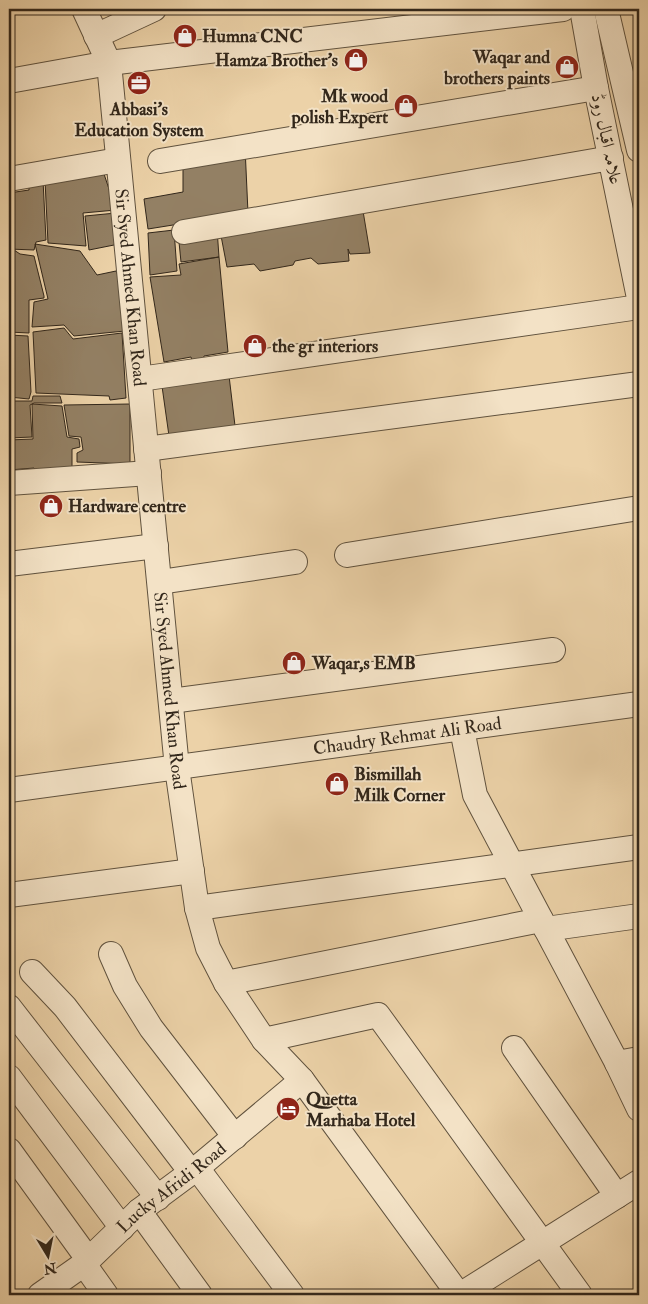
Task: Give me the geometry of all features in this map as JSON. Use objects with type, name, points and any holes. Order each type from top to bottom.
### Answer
[{"type":"street","name":"Sir Syed Ahmed Khan Road","points":[[84,9],[109,63],[177,768],[197,908],[208,948],[226,984],[264,1040],[302,1080],[459,1295]]},
{"type":"street","points":[[96,36],[154,9]]},
{"type":"street","points":[[9,82],[109,63],[563,9]]},
{"type":"street","name":"علامہ اقبال روڈ","points":[[582,9],[596,88],[636,264],[639,298]]},
{"type":"street","name":"علامہ اقبال روڈ","points":[[606,9],[639,150]]},
{"type":"street","points":[[160,161],[596,88]]},
{"type":"street","points":[[184,232],[611,158]]},
{"type":"street","points":[[9,179],[118,160]]},
{"type":"street","points":[[140,378],[639,307]]},
{"type":"street","points":[[146,449],[639,384]]},
{"type":"street","points":[[9,483],[149,473]]},
{"type":"street","points":[[347,555],[639,508]]},
{"type":"street","points":[[9,564],[156,546]]},
{"type":"street","points":[[160,582],[295,562]]},
{"type":"street","points":[[171,701],[552,650]]},
{"type":"street","name":"Chaudry Rehmat Ali Road","points":[[9,790],[639,704]]},
{"type":"street","points":[[462,729],[475,795],[544,925],[628,1061],[639,1109]]},
{"type":"street","points":[[197,908],[639,847]]},
{"type":"street","points":[[9,895],[192,871]]},
{"type":"street","points":[[226,984],[544,925],[639,916]]},
{"type":"street","points":[[111,954],[125,986],[151,1028],[235,1137]]},
{"type":"street","points":[[32,972],[65,1007],[292,1295]]},
{"type":"street","points":[[9,1007],[149,1204],[200,1295]]},
{"type":"street","points":[[264,1040],[378,1015],[580,1295]]},
{"type":"street","points":[[514,1048],[617,1196]]},
{"type":"street","points":[[9,1077],[122,1228]]},
{"type":"street","name":"Lucky Afridi Road","points":[[40,1295],[86,1262],[149,1204],[235,1137],[302,1080]]},
{"type":"street","points":[[9,1150],[86,1262],[106,1295]]},
{"type":"street","points":[[459,1295],[639,1182]]},
{"type":"building","points":[[245,147],[248,213],[148,229],[144,199],[183,192],[183,160]]},
{"type":"building","points":[[101,165],[116,210],[83,213],[86,246],[48,243],[45,180]]},
{"type":"building","points":[[29,179],[43,180],[46,240],[36,242],[34,250],[9,249],[9,193],[29,190]]},
{"type":"building","points":[[360,193],[370,253],[350,254],[348,249],[349,261],[318,264],[311,258],[295,261],[293,265],[260,271],[254,264],[227,267],[218,220]]},
{"type":"building","points":[[116,213],[119,244],[89,250],[85,216]]},
{"type":"building","points":[[217,229],[219,257],[181,262],[178,232]]},
{"type":"building","points":[[174,230],[177,271],[150,275],[148,233]]},
{"type":"building","points":[[35,244],[80,251],[97,275],[116,271],[122,283],[125,331],[74,336],[64,325],[32,327],[34,302],[48,299]]},
{"type":"building","points":[[14,250],[20,254],[34,256],[44,296],[44,298],[29,300],[29,333],[9,332],[9,251]]},
{"type":"building","points":[[219,257],[228,352],[204,356],[203,360],[192,361],[191,357],[164,362],[150,277],[181,275],[179,264]]},
{"type":"building","points":[[64,328],[73,339],[122,333],[126,398],[110,400],[109,396],[36,393],[33,332]]},
{"type":"building","points":[[9,335],[28,336],[31,392],[29,399],[9,397]]},
{"type":"building","points":[[227,359],[236,434],[170,443],[160,372]]},
{"type":"building","points":[[33,396],[60,396],[62,403],[34,403],[30,405],[32,437],[9,438],[9,401],[32,401]]},
{"type":"building","points":[[32,404],[62,406],[67,437],[79,439],[80,447],[72,449],[72,477],[42,478],[34,468],[9,470],[9,440],[33,439]]},
{"type":"building","points":[[130,404],[130,464],[77,462],[77,453],[83,450],[81,437],[69,436],[64,405]]},
{"type":"place","name":"Humna CNC","points":[[185,36]]},
{"type":"place","name":"Hamza Brother's","points":[[356,60]]},
{"type":"place","name":"Waqar and brothers paints","points":[[567,67]]},
{"type":"place","name":"Abbasi's Education System","points":[[139,83]]},
{"type":"place","name":"Mk wood polish Expert","points":[[406,106]]},
{"type":"place","name":"the gr interiors","points":[[255,346]]},
{"type":"place","name":"Hardware centre","points":[[51,506]]},
{"type":"place","name":"Waqar,s EMB","points":[[294,663]]},
{"type":"place","name":"Bismillah Milk Corner","points":[[337,784]]},
{"type":"place","name":"Quetta Marhaba Hotel","points":[[288,1109]]}]
